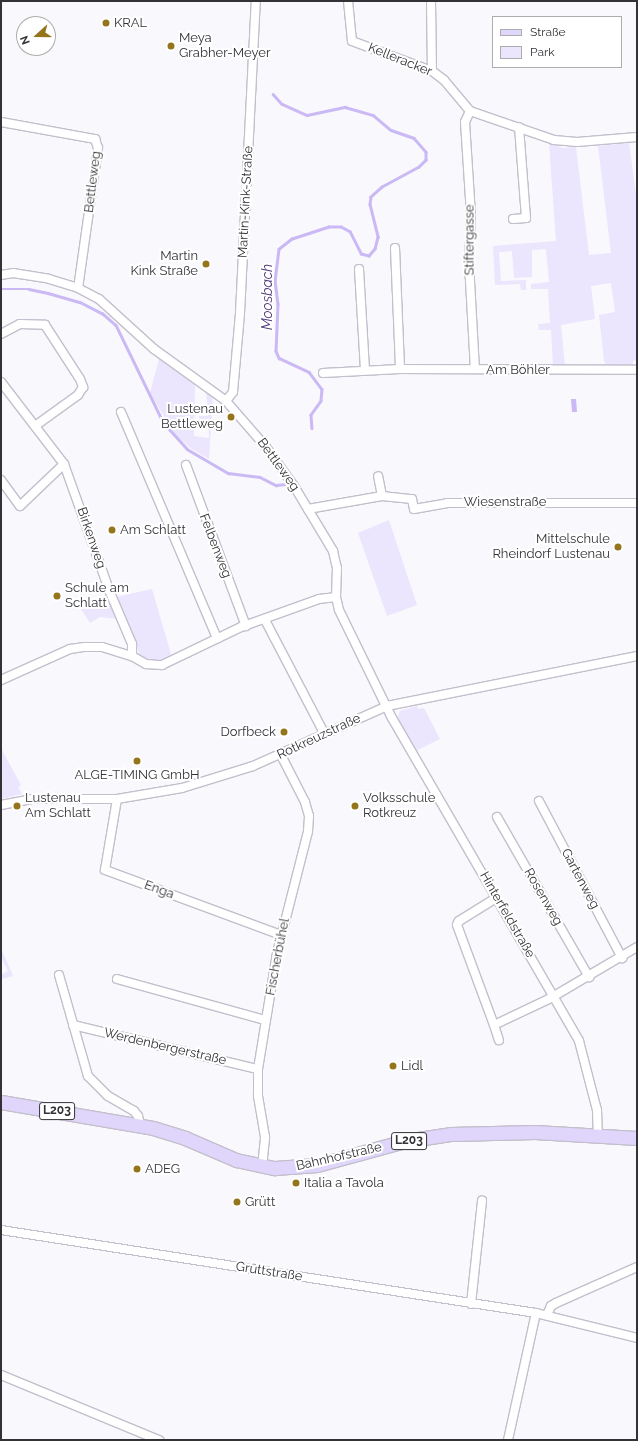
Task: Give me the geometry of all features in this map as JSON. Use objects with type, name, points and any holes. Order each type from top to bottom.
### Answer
[{"type":"main road","name":"Bahnhofstraße","points":[[1,1102],[140,1125],[185,1138],[236,1160],[262,1167],[287,1168],[316,1165],[405,1141],[451,1134],[513,1132],[598,1134],[637,1138]]},
{"type":"street","name":"Martin-Kink-Straße","points":[[226,401],[233,392],[240,312],[256,1]]},
{"type":"street","name":"Kelleracker","points":[[348,1],[352,41],[432,71],[444,80],[470,111]]},
{"type":"street","points":[[432,1],[432,71]]},
{"type":"street","points":[[470,111],[519,126],[554,140],[577,142],[637,138]]},
{"type":"street","name":"Stiftergasse","points":[[470,111],[466,122],[471,216],[469,262],[475,369]]},
{"type":"street","name":"Bettleweg","points":[[5,123],[95,139],[98,148],[78,288]]},
{"type":"street","points":[[513,219],[526,218],[519,126]]},
{"type":"street","points":[[395,248],[400,368]]},
{"type":"street","points":[[360,269],[365,370]]},
{"type":"street","name":"Bettleweg","points":[[1,275],[12,273],[42,278],[78,288],[99,299],[154,349],[226,401],[266,447],[308,510],[336,559],[336,597],[339,610],[387,706]]},
{"type":"street","points":[[1,334],[20,324],[45,325],[80,379],[83,387],[78,395],[35,426]]},
{"type":"street","name":"Am Böhler","points":[[323,374],[400,368],[637,370]]},
{"type":"street","name":"Birkenweg","points":[[1,382],[64,464],[107,583],[132,644],[132,656]]},
{"type":"street","points":[[121,412],[217,638]]},
{"type":"street","points":[[1,480],[20,506],[64,464]]},
{"type":"street","name":"Felbenweg","points":[[186,465],[246,626]]},
{"type":"street","points":[[378,476],[382,496]]},
{"type":"street","name":"Wiesenstraße","points":[[308,510],[382,496],[412,499],[414,509],[447,503],[637,503]]},
{"type":"street","points":[[1,680],[70,649],[102,647],[132,656],[146,664],[162,665],[217,638],[246,626],[319,599],[336,597]]},
{"type":"street","points":[[265,620],[324,733]]},
{"type":"street","name":"Rotkreuzstraße","points":[[1,805],[31,799],[117,799],[161,793],[199,784],[281,755],[324,733],[387,706],[637,656]]},
{"type":"street","name":"Hinterfeldstraße","points":[[387,706],[392,718],[554,995],[579,1041],[587,1064],[597,1110],[598,1134]]},
{"type":"street","name":"Fischerbühel","points":[[262,1167],[265,1137],[258,1096],[258,1070],[281,935],[306,838],[309,816],[305,802],[281,755]]},
{"type":"street","name":"Enga","points":[[117,799],[105,870],[281,935]]},
{"type":"street","name":"Gartenweg","points":[[539,801],[622,958]]},
{"type":"street","name":"Rosenweg","points":[[497,817],[588,976]]},
{"type":"street","points":[[496,898],[459,921],[458,925],[499,1040]]},
{"type":"street","points":[[494,1025],[554,995],[622,958],[637,947]]},
{"type":"street","points":[[59,975],[88,1076],[108,1096],[134,1111],[138,1116],[140,1125]]},
{"type":"street","points":[[117,979],[266,1020]]},
{"type":"street","name":"Werdenbergerstraße","points":[[73,1026],[258,1070]]},
{"type":"street","points":[[472,1304],[482,1201]]},
{"type":"street","name":"Grüttstraße","points":[[1,1230],[536,1313],[637,1338]]},
{"type":"street","points":[[547,1315],[551,1306],[556,1303],[637,1268]]},
{"type":"street","points":[[508,1440],[536,1313]]},
{"type":"street","points":[[1,1375],[159,1440]]},
{"type":"green space","points":[[549,143],[563,148],[576,147],[589,255],[611,253],[598,146],[629,143],[637,201],[637,360],[633,361],[633,367],[607,366],[604,361],[599,315],[615,312],[611,283],[591,286],[595,319],[561,325],[565,366],[553,367],[551,330],[539,330],[538,324],[550,323],[548,289],[531,289],[531,284],[549,282],[546,249],[532,250],[532,277],[514,278],[512,251],[499,252],[501,281],[526,280],[526,290],[521,290],[520,284],[495,285],[493,246],[556,241]]},
{"type":"green space","points":[[160,355],[195,381],[194,436],[209,438],[208,420],[199,419],[199,416],[208,416],[206,390],[213,395],[209,459],[190,448],[174,433],[150,393]]},
{"type":"green space","points":[[389,520],[417,605],[387,616],[358,533]]},
{"type":"green space","points":[[152,589],[171,654],[165,660],[155,661],[140,656],[116,597]]},
{"type":"green space","points":[[78,604],[113,605],[119,619],[100,617],[90,623]]},
{"type":"green space","points":[[417,706],[418,709],[424,708],[440,739],[416,751],[397,718],[400,711]]},
{"type":"green space","points":[[1,748],[21,785],[18,787],[22,794],[1,799]]},
{"type":"green space","points":[[1,948],[13,976],[1,979],[1,975],[8,971],[1,957]]},
{"type":"shaded area","points":[[571,399],[576,399],[577,412],[572,412]]},
{"type":"waterway","name":"Moosbach","points":[[273,94],[282,104],[307,115],[345,107],[373,115],[391,130],[414,138],[426,152],[426,160],[419,167],[382,187],[371,197],[370,204],[378,237],[375,249],[369,256],[361,254],[350,232],[341,227],[329,227],[292,239],[279,249],[275,280],[278,304],[276,351],[279,358],[309,372],[322,389],[321,401],[311,415],[312,428]]},
{"type":"waterway","name":"Moosbach","points":[[1,289],[29,289],[48,293],[80,302],[102,313],[116,325],[163,422],[187,449],[228,473],[260,477],[276,485],[286,484]]},
{"type":"place","name":"KRAL","points":[[106,23]]},
{"type":"place","name":"Meya Grabher-Meyer","points":[[171,46]]},
{"type":"place","name":"Martin Kink Straße","points":[[206,264]]},
{"type":"place","name":"Lustenau Bettleweg","points":[[231,417]]},
{"type":"place","name":"Am Schlatt","points":[[112,530]]},
{"type":"place","name":"Mittelschule Rheindorf Lustenau","points":[[618,547]]},
{"type":"place","name":"Schule am Schlatt","points":[[57,596]]},
{"type":"place","name":"Dorfbeck","points":[[284,732]]},
{"type":"place","name":"ALGE-TIMING GmbH","points":[[137,761]]},
{"type":"place","name":"Lustenau Am Schlatt","points":[[17,806]]},
{"type":"place","name":"Volksschule Rotkreuz","points":[[355,806]]},
{"type":"place","name":"Lidl","points":[[393,1066]]},
{"type":"place","name":"ADEG","points":[[137,1169]]},
{"type":"place","name":"Italia a Tavola","points":[[296,1183]]},
{"type":"place","name":"Grütt","points":[[237,1202]]}]
